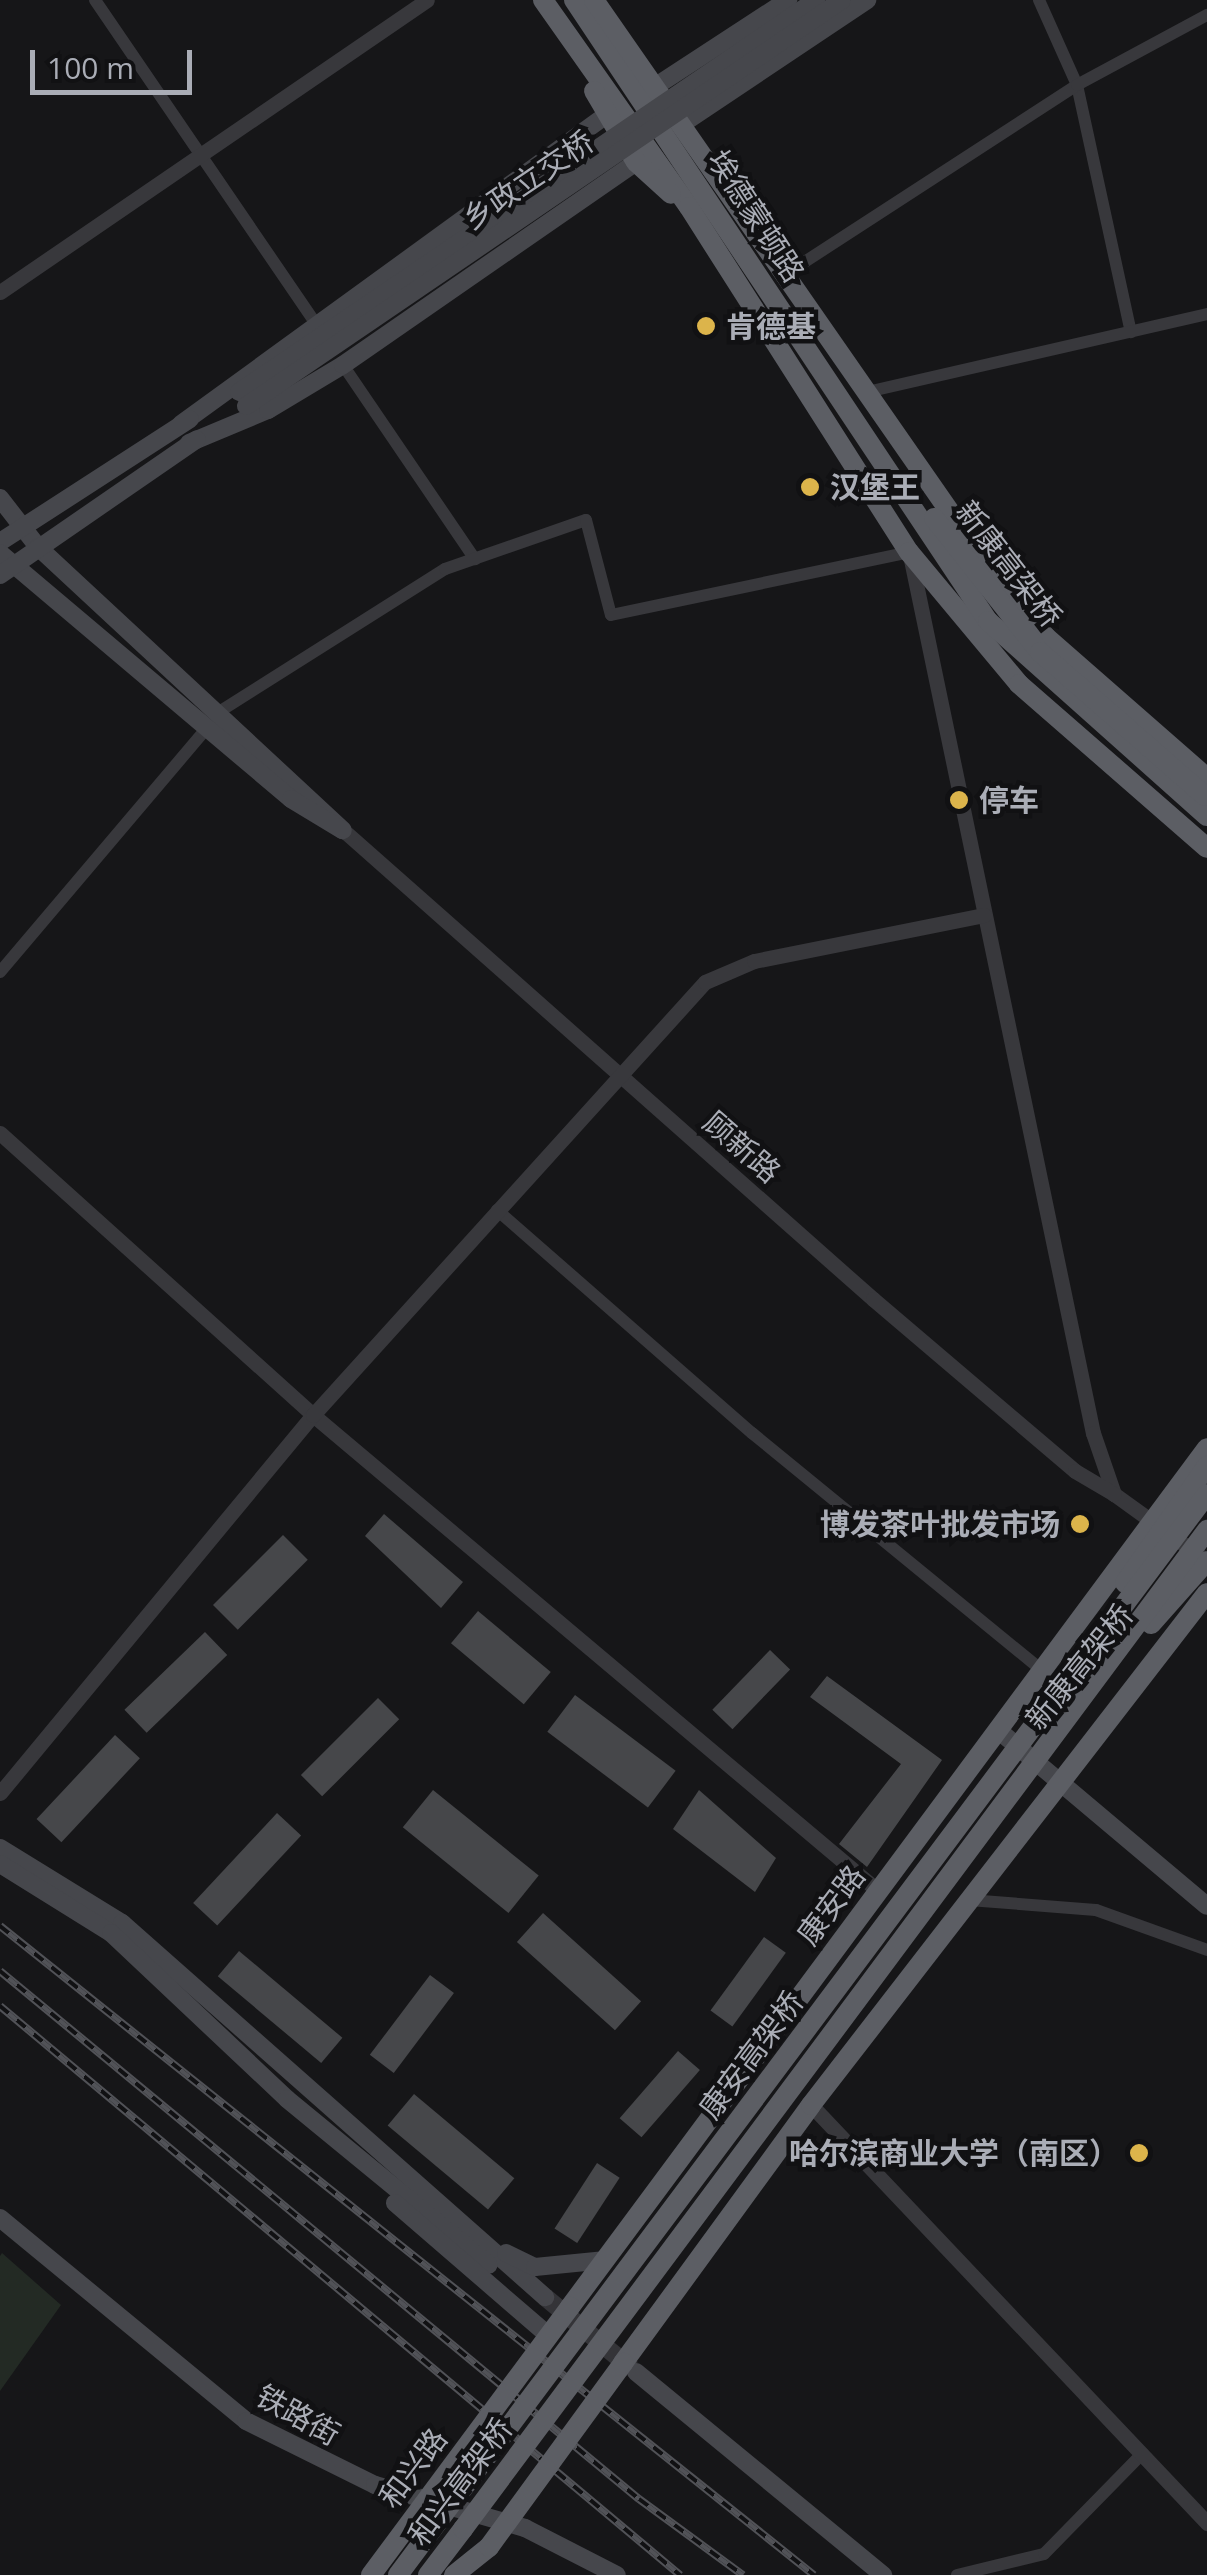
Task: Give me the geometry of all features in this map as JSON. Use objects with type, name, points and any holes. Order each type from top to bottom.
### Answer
[{"type":"highway","name":"埃德蒙顿路","points":[[542,0],[689,207],[909,552],[1019,684],[1207,848]]},
{"type":"highway","name":"埃德蒙顿路","points":[[574,0],[674,129],[988,620],[1207,816]]},
{"type":"highway","name":"埃德蒙顿路","points":[[594,0],[656,86],[674,129]]},
{"type":"highway","points":[[577,52],[604,116],[636,162],[689,207]]},
{"type":"highway","points":[[674,129],[781,276]]},
{"type":"highway","name":"埃德蒙顿路","points":[[781,276],[867,392],[991,572],[1046,637],[1207,778]]},
{"type":"highway","name":"新康高架桥","points":[[781,276],[1005,617],[1207,798]]},
{"type":"highway","name":"埃德蒙顿路","points":[[984,642],[1207,832]]},
{"type":"highway","name":"康安路","points":[[504,2397],[1207,1448]]},
{"type":"highway","points":[[989,1804],[1207,1466]]},
{"type":"highway","name":"康安高架桥","points":[[540,2426],[989,1804],[1207,1494]]},
{"type":"highway","name":"康安高架桥","points":[[522,2411],[989,1804],[1207,1530]]},
{"type":"highway","name":"新康高架桥","points":[[989,1804],[1207,1561]]},
{"type":"highway","points":[[467,2575],[564,2444],[630,2372],[811,2105],[1207,1593]]},
{"type":"highway","name":"和兴路","points":[[372,2575],[504,2397]]},
{"type":"highway","name":"和兴高架桥","points":[[398,2575],[522,2411]]},
{"type":"highway","name":"和兴高架桥","points":[[428,2575],[540,2426]]},
{"type":"highway","points":[[372,2575],[488,2455]]},
{"type":"highway","points":[[454,2575],[489,2548]]},
{"type":"main road","points":[[656,86],[788,0]]},
{"type":"main road","name":"乡政立交桥","points":[[242,399],[816,0]]},
{"type":"main road","name":"乡政立交桥","points":[[242,399],[842,0]]},
{"type":"main road","points":[[674,129],[867,0]]},
{"type":"main road","points":[[0,542],[181,424],[315,322],[604,116]]},
{"type":"main road","points":[[189,444],[268,410],[343,365],[636,162]]},
{"type":"main road","points":[[181,424],[242,399]]},
{"type":"main road","points":[[4,565],[38,547],[189,444],[242,399]]},
{"type":"main road","name":"顾新路","points":[[0,498],[38,547],[222,710],[343,830]]},
{"type":"main road","name":"顾新路","points":[[4,565],[291,799],[343,830]]},
{"type":"main road","points":[[998,1730],[1207,1906]]},
{"type":"main road","points":[[0,1848],[110,1914],[292,2092],[516,2261],[536,2268],[606,2260]]},
{"type":"main road","points":[[0,1864],[111,1933],[292,2092],[542,2302]]},
{"type":"main road","points":[[292,2092],[304,2124],[549,2336]]},
{"type":"main road","name":"铁路街","points":[[0,2218],[246,2421],[376,2485],[525,2528],[617,2575]]},
{"type":"main road","name":"铁路街","points":[[0,2233],[240,2430],[362,2489],[502,2530],[600,2575]]},
{"type":"main road","points":[[630,2372],[864,2575]]},
{"type":"main road","points":[[630,2372],[883,2575]]},
{"type":"street","points":[[95,0],[315,322]]},
{"type":"street","points":[[0,292],[427,0]]},
{"type":"street","points":[[1039,0],[1077,85],[1131,332]]},
{"type":"street","points":[[781,276],[1077,85],[1207,15]]},
{"type":"street","points":[[867,392],[1207,314]]},
{"type":"street","points":[[343,365],[474,559]]},
{"type":"street","points":[[222,710],[445,570],[586,520],[611,615],[909,552],[1094,1433],[1114,1494]]},
{"type":"street","points":[[0,972],[208,728]]},
{"type":"street","name":"顾新路","points":[[343,830],[1046,1447],[1207,1561]]},
{"type":"street","points":[[0,1793],[312,1415],[620,1077],[722,972],[984,915]]},
{"type":"street","points":[[0,1133],[312,1415],[878,1892]]},
{"type":"street","points":[[497,1210],[752,1434],[1042,1670]]},
{"type":"street","points":[[969,1900],[1096,1910],[1207,1950]]},
{"type":"street","points":[[811,2105],[1144,2452],[1207,2523]]},
{"type":"street","points":[[957,2575],[1044,2554],[1144,2452]]},
{"type":"shaded area","points":[[2,2253],[61,2305],[0,2391],[0,2256]]},
{"type":"building","points":[[384,1514],[463,1582],[441,1608],[365,1536]]},
{"type":"building","points":[[283,1535],[308,1560],[238,1630],[213,1605]]},
{"type":"building","points":[[478,1611],[551,1672],[524,1704],[451,1643]]},
{"type":"building","points":[[205,1632],[227,1655],[147,1733],[124,1710]]},
{"type":"building","points":[[770,1650],[790,1669],[732,1729],[712,1710]]},
{"type":"building","points":[[827,1676],[942,1760],[867,1867],[839,1844],[901,1764],[810,1697]]},
{"type":"building","points":[[575,1695],[676,1771],[648,1808],[547,1732]]},
{"type":"building","points":[[378,1698],[399,1719],[322,1796],[301,1775]]},
{"type":"building","points":[[115,1735],[140,1758],[61,1842],[37,1819]]},
{"type":"building","points":[[433,1790],[539,1876],[508,1913],[403,1827]]},
{"type":"building","points":[[699,1790],[776,1858],[755,1892],[673,1829]]},
{"type":"building","points":[[277,1813],[301,1836],[217,1925],[193,1903]]},
{"type":"building","points":[[543,1913],[641,2001],[615,2030],[517,1942]]},
{"type":"building","points":[[764,1937],[786,1953],[732,2026],[711,2011]]},
{"type":"building","points":[[239,1951],[342,2038],[321,2063],[218,1976]]},
{"type":"building","points":[[430,1975],[454,1993],[394,2073],[370,2055]]},
{"type":"building","points":[[678,2051],[700,2070],[641,2137],[620,2118]]},
{"type":"building","points":[[414,2094],[514,2178],[488,2210],[388,2125]]},
{"type":"building","points":[[597,2163],[620,2178],[577,2243],[555,2228]]},
{"type":"tunnel","points":[[545,2297],[632,2369]]},
{"type":"railway","points":[[0,1926],[814,2575]]},
{"type":"railway","points":[[0,1971],[639,2499],[743,2575]]},
{"type":"railway","points":[[0,2006],[680,2575]]},
{"type":"place","name":"肯德基","points":[[706,326]]},
{"type":"place","name":"汉堡王","points":[[810,487]]},
{"type":"place","name":"停车","points":[[959,800]]},
{"type":"place","name":"博发茶叶批发市场","points":[[1080,1524]]},
{"type":"place","name":"哈尔滨商业大学（南区）","points":[[1139,2153]]}]
